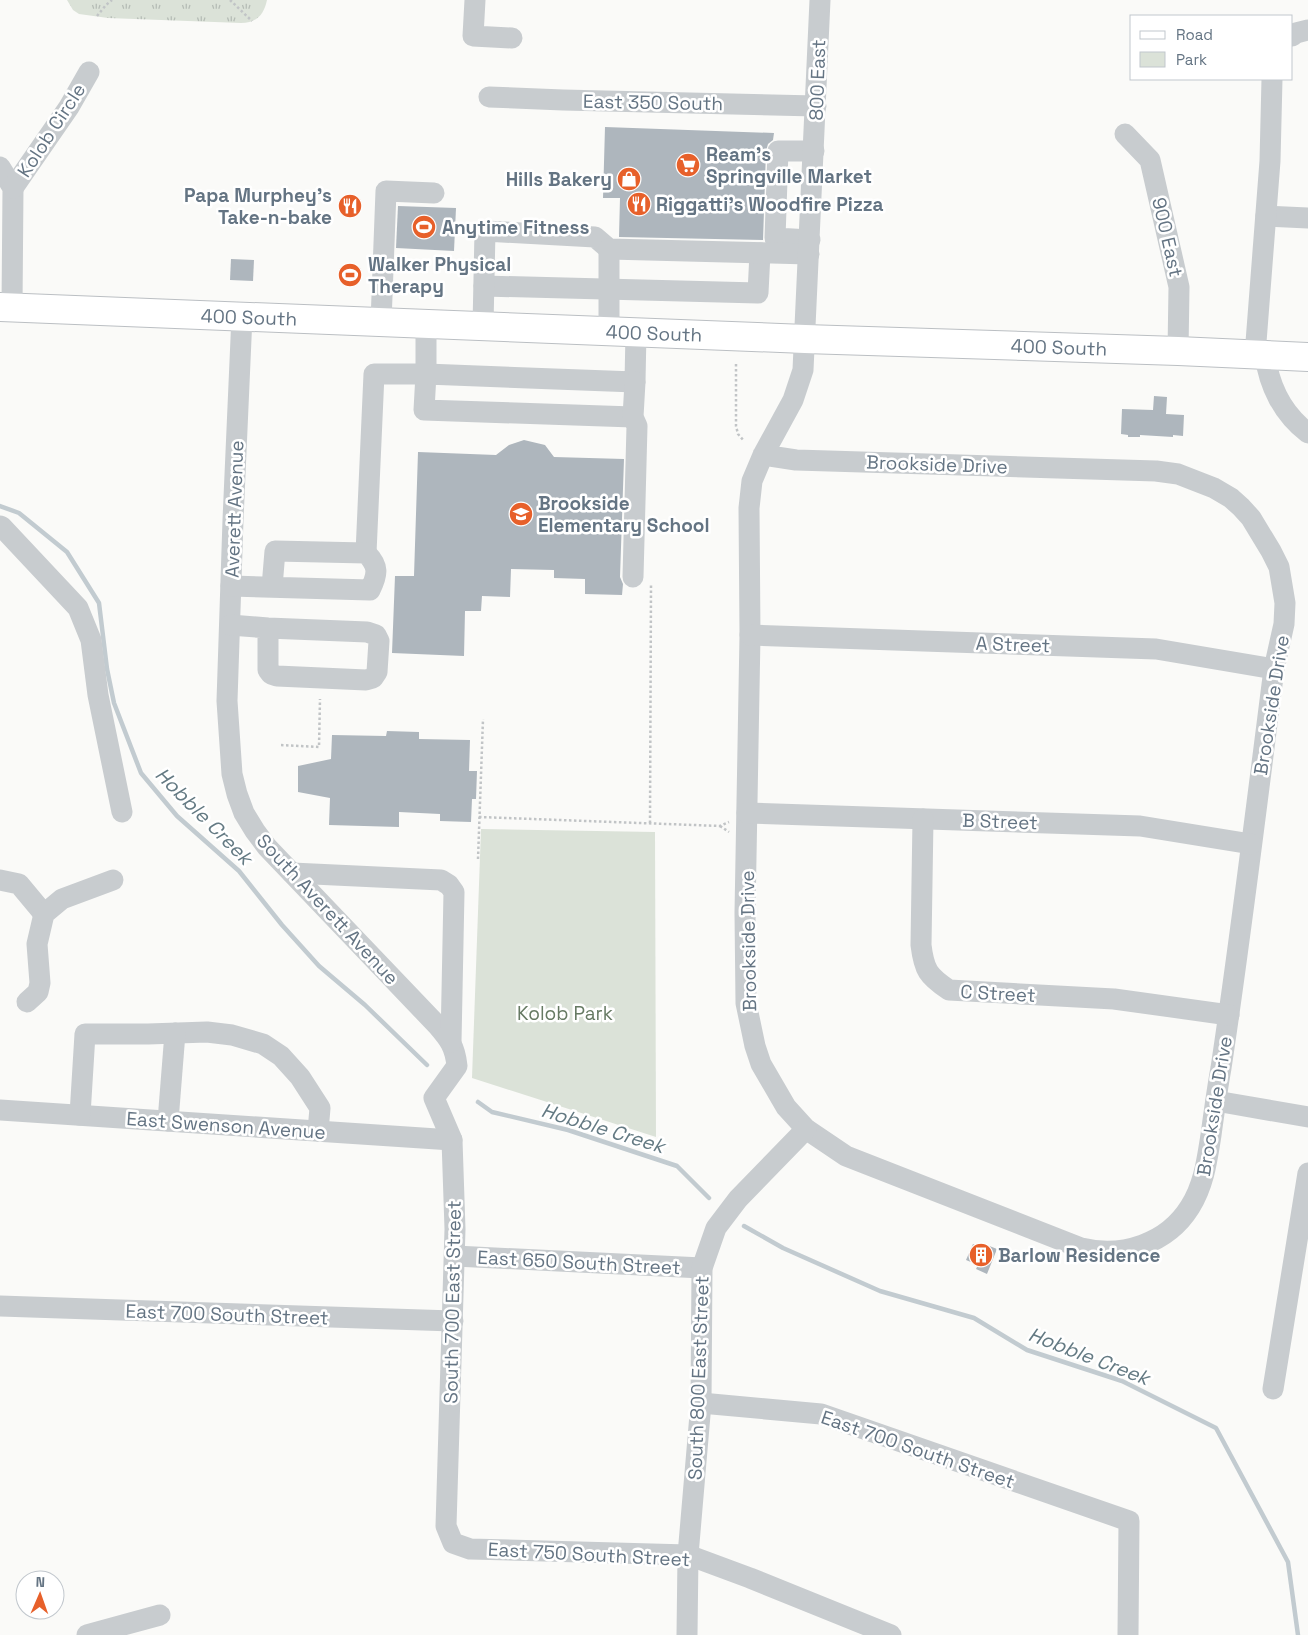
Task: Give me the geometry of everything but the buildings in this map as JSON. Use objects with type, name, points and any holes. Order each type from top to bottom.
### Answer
[{"type":"main road","name":"400 South","points":[[6,307],[805,340],[1178,351],[1308,357]]},
{"type":"street","points":[[475,0],[473,36],[512,38]]},
{"type":"street","name":"800 East","points":[[805,340],[820,0]]},
{"type":"street","points":[[1293,35],[1308,30]]},
{"type":"street","name":"Kolob Circle","points":[[13,188],[69,107],[89,72]]},
{"type":"street","points":[[1272,80],[1270,161],[1260,355],[1278,397],[1295,421],[1308,433]]},
{"type":"street","name":"East 350 South","points":[[489,96],[563,100],[816,106]]},
{"type":"street","name":"900 East","points":[[1126,134],[1150,160],[1179,286],[1178,351]]},
{"type":"street","points":[[809,247],[775,238],[778,150],[814,151]]},
{"type":"street","points":[[0,167],[13,188],[6,307]]},
{"type":"street","points":[[381,322],[386,191],[434,193]]},
{"type":"street","points":[[1266,216],[1308,218]]},
{"type":"street","points":[[483,326],[485,231],[595,237],[609,249],[760,253],[809,247]]},
{"type":"street","points":[[609,249],[609,331]]},
{"type":"street","points":[[484,286],[758,293],[760,253]]},
{"type":"street","name":"Averett Avenue","points":[[227,701],[242,316]]},
{"type":"street","points":[[426,324],[424,410],[633,417]]},
{"type":"street","points":[[636,332],[636,382],[633,417],[637,426],[642,581]]},
{"type":"street","name":"Brookside Drive","points":[[763,455],[796,460],[1156,471],[1178,474],[1205,484],[1222,493],[1241,507],[1251,518],[1279,567],[1285,603],[1284,624],[1274,669],[1229,1015],[1205,1171],[1197,1197],[1190,1209],[1160,1237],[1135,1248],[1108,1252],[1081,1248],[856,1161],[806,1129],[786,1108],[761,1064],[748,1018],[746,1002],[741,816],[750,635],[749,508],[752,481],[763,455],[793,400],[803,370],[805,340]]},
{"type":"street","points":[[366,553],[374,374],[426,374],[636,382]]},
{"type":"street","points":[[0,526],[78,608],[91,640],[98,695],[122,812]]},
{"type":"street","points":[[231,586],[272,588],[370,590],[377,570],[373,560],[366,553],[275,550],[272,588]]},
{"type":"street","points":[[230,625],[367,632],[376,635],[379,641],[377,672],[373,678],[366,680],[277,676],[271,674],[268,670],[268,628]]},
{"type":"street","name":"A Street","points":[[750,635],[1156,649],[1274,669]]},
{"type":"street","name":"South Averett Avenue","points":[[227,701],[232,774],[244,813],[255,831],[292,873],[437,1025],[451,1042],[457,1066],[454,1070]]},
{"type":"street","name":"B Street","points":[[741,816],[923,819],[1140,826],[1251,844]]},
{"type":"street","name":"C Street","points":[[923,819],[921,945],[924,963],[934,980],[949,990],[1114,999],[1229,1015]]},
{"type":"street","points":[[292,873],[441,880],[449,885],[454,892],[451,1042]]},
{"type":"street","points":[[0,880],[19,884],[44,914]]},
{"type":"street","points":[[27,1002],[38,992],[40,983],[37,944],[44,914],[62,899],[113,880]]},
{"type":"street","points":[[80,1115],[85,1034],[207,1032],[232,1035],[263,1044],[281,1056],[300,1077],[320,1108],[318,1131]]},
{"type":"street","points":[[168,1121],[174,1033]]},
{"type":"street","name":"South 700 East Street","points":[[453,1543],[446,1526],[454,1321],[455,1256],[452,1140],[434,1098],[454,1070]]},
{"type":"street","points":[[1216,1101],[1308,1116]]},
{"type":"street","name":"East Swenson Avenue","points":[[0,1110],[452,1140]]},
{"type":"street","name":"South 800 East Street","points":[[687,1635],[688,1555],[700,1403],[702,1268],[716,1228],[727,1213],[738,1199],[806,1129]]},
{"type":"street","points":[[1274,1389],[1308,1173]]},
{"type":"street","name":"East 650 South Street","points":[[455,1256],[702,1268]]},
{"type":"street","name":"East 700 South Street","points":[[0,1306],[454,1321]]},
{"type":"street","name":"East 700 South Street","points":[[700,1403],[821,1414],[1129,1521],[1128,1635]]},
{"type":"street","name":"East 750 South Street","points":[[453,1543],[470,1549],[688,1555],[891,1635]]},
{"type":"street","points":[[87,1635],[160,1616]]},
{"type":"path","points":[[97,16],[112,0]]},
{"type":"path","points":[[230,0],[252,21]]},
{"type":"path","points":[[736,364],[736,426],[738,434],[744,441]]},
{"type":"path","points":[[642,581],[650,823]]},
{"type":"path","points":[[281,745],[319,747],[320,699]]},
{"type":"path","points":[[478,859],[483,719]]},
{"type":"path","points":[[480,817],[720,826],[741,816]]},
{"type":"path","points":[[720,826],[734,836]]},
{"type":"green space","points":[[67,0],[267,0],[264,10],[255,20],[241,23],[108,18],[79,14],[73,10]]},
{"type":"green space","name":"Kolob Park","points":[[481,829],[655,832],[656,1137],[472,1078]]},
{"type":"waterway","name":"Hobble Creek","points":[[0,506],[19,513],[67,552],[99,603],[107,669],[114,703],[141,773],[177,816],[239,871],[282,925],[319,966],[365,1005],[427,1065]]},
{"type":"waterway","name":"Hobble Creek","points":[[478,1102],[492,1112],[568,1130],[677,1166],[709,1198]]},
{"type":"waterway","name":"Hobble Creek","points":[[744,1226],[783,1248],[880,1291],[974,1318],[1027,1350],[1122,1381],[1216,1428],[1288,1562],[1298,1635]]},
{"type":"place","name":"Ream's Springville Market","points":[[688,165]]},
{"type":"place","name":"Hills Bakery","points":[[629,179]]},
{"type":"place","name":"Riggatti's Woodfire Pizza","points":[[639,204]]},
{"type":"place","name":"Papa Murphey's Take-n-bake","points":[[350,206]]},
{"type":"place","name":"Anytime Fitness","points":[[424,227]]},
{"type":"place","name":"Walker Physical Therapy","points":[[350,275]]},
{"type":"place","name":"Brookside Elementary School","points":[[521,514]]},
{"type":"place","name":"Barlow Residence","points":[[981,1255]]}]
